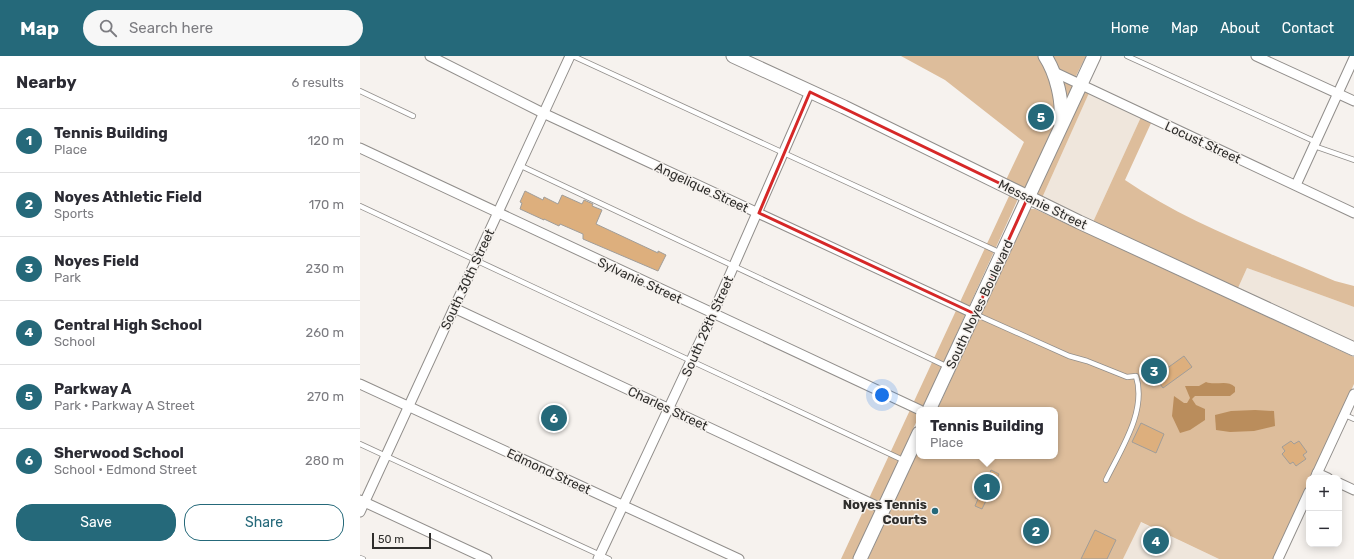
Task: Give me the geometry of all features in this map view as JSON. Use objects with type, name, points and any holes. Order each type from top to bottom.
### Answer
[{"type":"street","name":"Angelique Street","points":[[430,56],[543,113],[975,314]]},
{"type":"street","name":"South 30th Street","points":[[360,512],[362,501],[386,456],[570,56]]},
{"type":"street","name":"Messanie Street","points":[[733,56],[1191,274],[1354,349]]},
{"type":"street","points":[[1045,56],[1052,71],[1059,96],[1062,115],[1058,132]]},
{"type":"street","points":[[1058,132],[1094,56]]},
{"type":"street","points":[[1256,56],[1354,101]]},
{"type":"street","points":[[1296,185],[1354,58]]},
{"type":"street","name":"Locust Street","points":[[1052,71],[1354,213]]},
{"type":"street","name":"South 29th Street","points":[[599,557],[759,213],[810,92]]},
{"type":"street","name":"South Noyes Boulevard","points":[[931,407],[1058,132]]},
{"type":"street","name":"Sylvanie Street","points":[[360,148],[916,408]]},
{"type":"street","name":"Charles Street","points":[[454,308],[883,509]]},
{"type":"street","name":"Edmond Street","points":[[360,384],[739,559]]},
{"type":"street","points":[[1316,475],[1354,394]]},
{"type":"street","points":[[860,559],[916,439]]},
{"type":"street","points":[[1342,484],[1354,490]]},
{"type":"street","points":[[1278,559],[1306,498]]},
{"type":"street","points":[[362,501],[487,559]]},
{"type":"lane","points":[[573,56],[1002,254]]},
{"type":"lane","points":[[1127,56],[1315,144],[1354,160]]},
{"type":"lane","points":[[360,91],[413,116]]},
{"type":"lane","points":[[519,165],[949,367]]},
{"type":"lane","points":[[360,206],[905,461]]},
{"type":"lane","points":[[975,314],[1069,356],[1087,361],[1127,377],[1136,376],[1140,388],[1136,414],[1106,480]]},
{"type":"lane","points":[[1344,415],[1354,419]]},
{"type":"lane","points":[[360,444],[599,557],[609,559]]},
{"type":"highlighted area","points":[[810,92],[1028,197],[975,314],[759,213]]},
{"type":"shaded area","points":[[901,56],[1086,56],[1076,76],[1089,93],[1042,198],[1006,180],[1024,142],[945,80]]},
{"type":"shaded area","points":[[1089,93],[1141,117],[1093,222],[1042,198]]},
{"type":"shaded area","points":[[1141,117],[1152,121],[1125,180],[1149,196],[1201,223],[1335,281],[1354,286],[1354,307],[1247,268],[1238,288],[1093,222]]},
{"type":"shaded area","points":[[1010,194],[1017,199],[1017,201],[923,407],[916,407],[916,423],[854,559],[841,559]]},
{"type":"shaded area","points":[[1030,209],[1035,209],[1354,357],[1354,384],[1312,475],[1306,475],[1306,489],[1274,559],[1219,559],[1141,522],[1123,559],[868,559],[916,455],[916,459],[1058,459],[1058,407],[938,407]]},
{"type":"shaded area","points":[[1247,268],[1354,307],[1354,342],[1238,288]]},
{"type":"shaded area","points":[[1206,382],[1228,383],[1235,387],[1235,392],[1230,396],[1195,396],[1192,399],[1196,405],[1205,409],[1205,420],[1190,430],[1180,433],[1172,416],[1174,396],[1184,403],[1187,403],[1190,398],[1185,386],[1199,386]]},
{"type":"shaded area","points":[[1231,411],[1274,411],[1275,426],[1254,431],[1230,432],[1216,430],[1215,415]]},
{"type":"shaded area","points":[[1140,522],[1219,559],[1123,559]]},
{"type":"building","points":[[525,191],[543,200],[544,197],[558,204],[562,195],[582,204],[584,200],[593,204],[592,206],[602,210],[596,224],[658,253],[658,251],[666,255],[658,271],[583,239],[583,234],[560,224],[559,226],[520,209],[522,203],[520,202]]},
{"type":"building","points":[[1184,356],[1192,367],[1163,388],[1155,377]]},
{"type":"building","points":[[1141,423],[1164,434],[1156,453],[1132,442]]},
{"type":"building","points":[[1291,441],[1294,444],[1299,441],[1307,452],[1303,455],[1306,459],[1296,466],[1293,462],[1290,464],[1282,454],[1285,451],[1282,447]]},
{"type":"building","points":[[991,470],[999,474],[982,509],[975,506],[978,499],[975,498],[987,474],[989,475]]},
{"type":"building","points":[[1095,530],[1116,540],[1107,559],[1081,559]]},
{"type":"place","name":"Parkway A","points":[[1041,117]]},
{"type":"place","name":"Noyes Field","points":[[1154,371]]},
{"type":"place","name":"Sherwood School","points":[[554,418]]},
{"type":"place","name":"Tennis Building","points":[[987,487]]},
{"type":"place","name":"Noyes Tennis Courts","points":[[935,511]]},
{"type":"place","name":"Noyes Athletic Field","points":[[1036,531]]},
{"type":"place","name":"Central High School","points":[[1156,541]]}]
